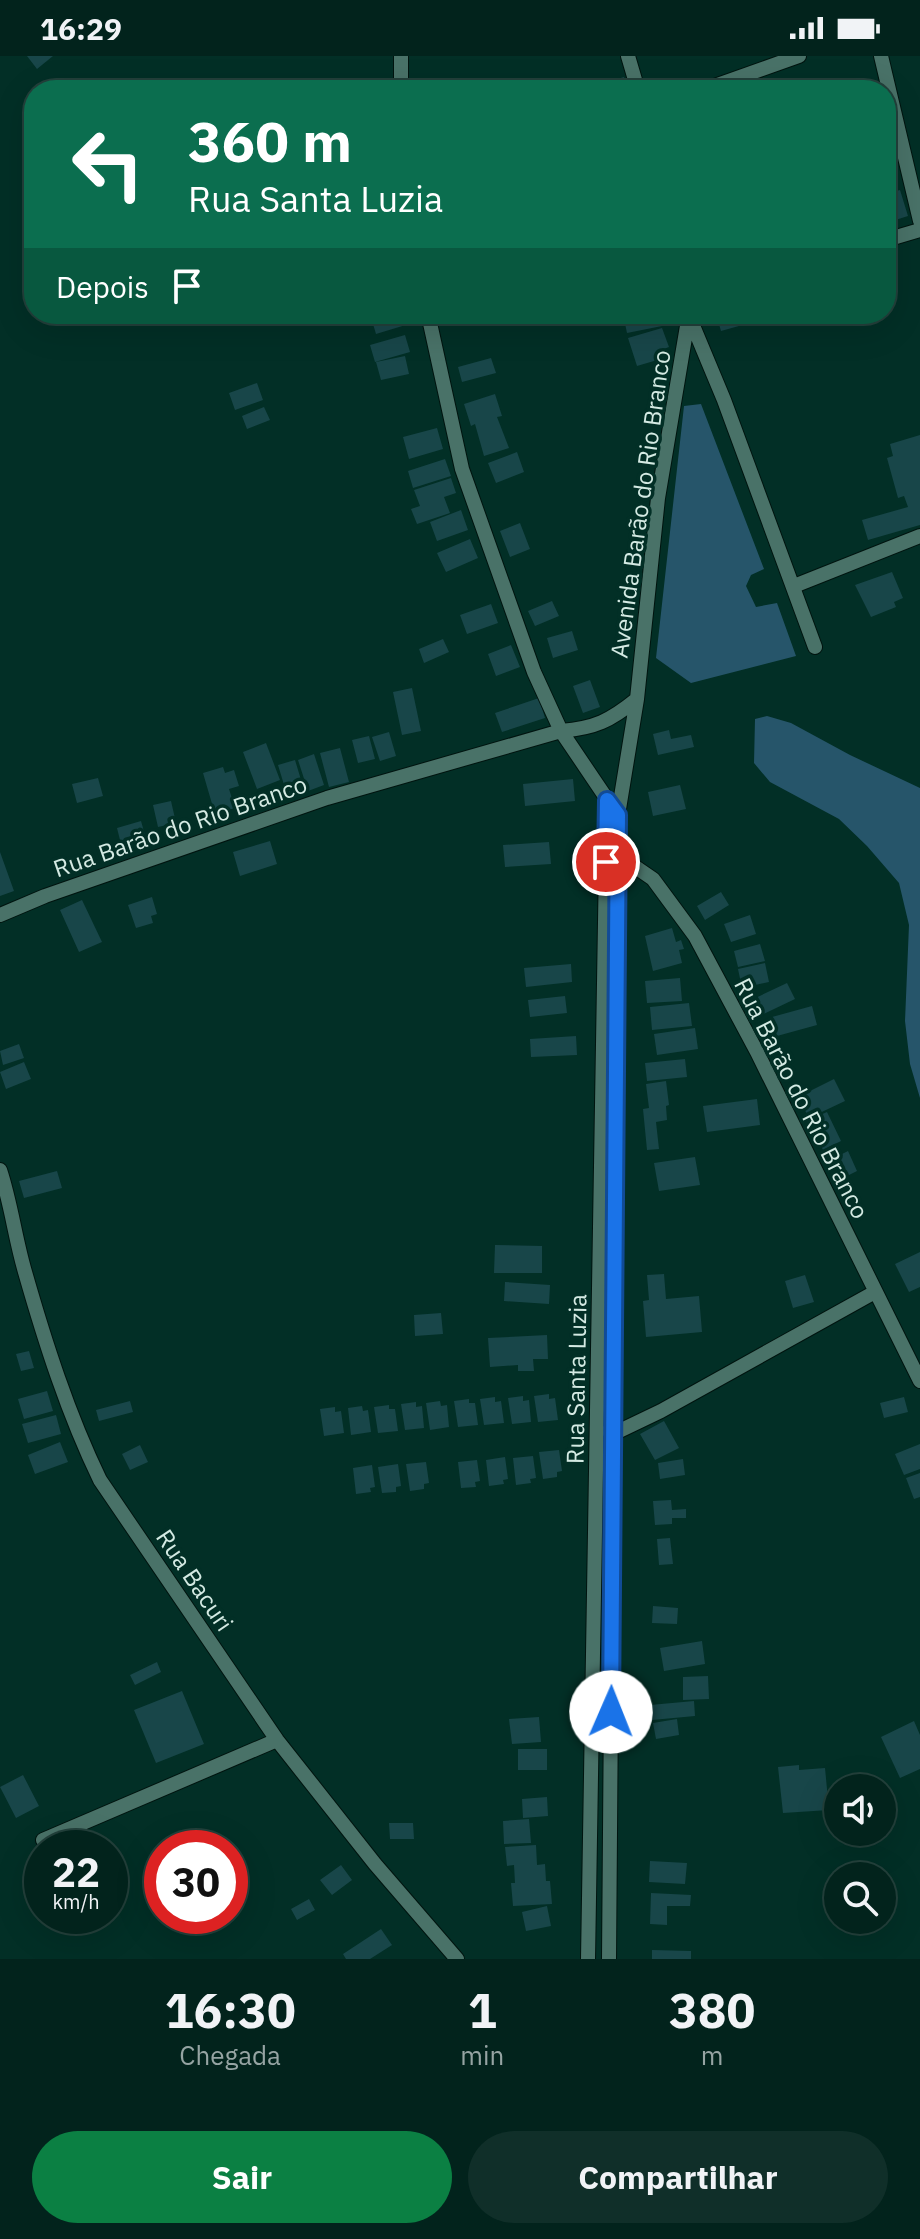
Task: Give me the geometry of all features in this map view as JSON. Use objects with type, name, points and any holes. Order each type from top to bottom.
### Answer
[{"type":"street","points":[[401,56],[401,80]]},
{"type":"street","points":[[628,56],[635,80]]},
{"type":"street","points":[[731,80],[799,56]]},
{"type":"street","points":[[881,56],[887,80]]},
{"type":"street","points":[[896,119],[920,221]]},
{"type":"street","points":[[896,237],[920,230]]},
{"type":"street","points":[[430,324],[462,469],[534,672],[561,731],[618,815]]},
{"type":"street","name":"Avenida Barão do Rio Branco","points":[[618,815],[637,699],[658,498],[687,324]]},
{"type":"street","name":"Avenida Barão do Rio Branco","points":[[692,324],[815,647]]},
{"type":"street","points":[[794,586],[920,536]]},
{"type":"street","points":[[561,731],[595,727],[612,719],[637,699]]},
{"type":"street","name":"Rua Barão do Rio Branco","points":[[0,915],[45,896],[327,798],[561,731]]},
{"type":"street","name":"Rua Santa Luzia","points":[[588,1959],[607,800]]},
{"type":"street","name":"Rua Santa Luzia","points":[[609,1959],[618,815]]},
{"type":"street","name":"Rua Barão do Rio Branco","points":[[618,855],[653,879],[695,936],[757,1052],[920,1381]]},
{"type":"street","name":"Rua Bacuri","points":[[0,1170],[25,1271],[51,1356],[100,1480],[277,1740],[375,1864],[457,1959]]},
{"type":"street","points":[[597,1423],[613,1434],[661,1411],[875,1292]]},
{"type":"street","points":[[66,1830],[277,1740]]},
{"type":"water","points":[[701,404],[764,569],[751,575],[746,586],[756,607],[777,603],[796,656],[691,683],[656,658],[684,406]]},
{"type":"water","points":[[767,716],[791,723],[920,788],[920,1098],[910,1064],[905,1021],[909,925],[899,883],[839,819],[770,782],[754,763],[755,719]]},
{"type":"building","points":[[27,56],[53,56],[37,69]]},
{"type":"building","points":[[900,190],[908,216],[896,220],[896,191]]},
{"type":"building","points":[[373,324],[409,324],[376,334]]},
{"type":"building","points":[[625,324],[667,324],[667,325],[627,333]]},
{"type":"building","points":[[719,324],[746,324],[721,331]]},
{"type":"building","points":[[662,328],[669,347],[661,350],[664,358],[637,366],[628,338]]},
{"type":"building","points":[[405,335],[410,352],[375,362],[370,345]]},
{"type":"building","points":[[405,356],[409,374],[381,380],[376,362]]},
{"type":"building","points":[[491,358],[496,373],[462,382],[458,367]]},
{"type":"building","points":[[257,383],[263,400],[235,410],[229,393]]},
{"type":"building","points":[[495,394],[502,416],[497,417],[509,448],[484,456],[475,424],[471,426],[464,404]]},
{"type":"building","points":[[264,407],[270,420],[247,429],[242,416]]},
{"type":"building","points":[[437,428],[443,449],[409,459],[403,437]]},
{"type":"building","points":[[920,435],[920,525],[868,540],[862,520],[908,507],[904,496],[898,498],[887,458],[893,456],[890,444]]},
{"type":"building","points":[[517,452],[524,472],[496,483],[488,463]]},
{"type":"building","points":[[445,459],[451,476],[413,488],[408,471]]},
{"type":"building","points":[[451,478],[456,493],[444,497],[450,513],[417,524],[411,509],[420,506],[414,490]]},
{"type":"building","points":[[461,510],[468,530],[437,541],[430,522]]},
{"type":"building","points":[[520,523],[530,549],[510,557],[500,531]]},
{"type":"building","points":[[470,539],[478,558],[446,572],[437,553]]},
{"type":"building","points":[[892,572],[903,598],[894,602],[896,607],[871,617],[855,585]]},
{"type":"building","points":[[552,601],[559,616],[535,626],[528,611]]},
{"type":"building","points":[[491,604],[498,623],[467,634],[460,615]]},
{"type":"building","points":[[572,631],[578,650],[553,658],[547,638]]},
{"type":"building","points":[[443,639],[449,652],[424,663],[419,649]]},
{"type":"building","points":[[511,645],[520,667],[496,676],[488,654]]},
{"type":"building","points":[[590,680],[600,707],[583,713],[573,686]]},
{"type":"building","points":[[412,688],[421,731],[402,735],[393,692]]},
{"type":"building","points":[[539,698],[545,718],[502,732],[495,713]]},
{"type":"building","points":[[669,730],[671,739],[691,735],[694,747],[658,755],[653,734]]},
{"type":"building","points":[[389,732],[396,756],[380,761],[372,737]]},
{"type":"building","points":[[369,736],[375,759],[358,763],[352,740]]},
{"type":"building","points":[[266,743],[280,780],[257,789],[243,752]]},
{"type":"building","points":[[340,748],[349,782],[329,787],[320,753]]},
{"type":"building","points":[[314,754],[324,785],[308,791],[298,760]]},
{"type":"building","points":[[295,760],[305,793],[288,798],[278,765]]},
{"type":"building","points":[[223,767],[225,773],[234,770],[239,786],[229,789],[235,808],[215,814],[203,773]]},
{"type":"building","points":[[98,778],[103,796],[77,803],[72,784]]},
{"type":"building","points":[[573,779],[575,801],[525,806],[523,784]]},
{"type":"building","points":[[680,785],[686,809],[653,816],[648,792]]},
{"type":"building","points":[[171,801],[176,823],[158,827],[153,805]]},
{"type":"building","points":[[141,821],[147,842],[122,848],[117,828]]},
{"type":"building","points":[[270,841],[277,864],[240,876],[233,852]]},
{"type":"building","points":[[549,842],[551,864],[505,867],[503,845]]},
{"type":"building","points":[[0,852],[14,891],[0,896]]},
{"type":"building","points":[[721,892],[729,905],[705,920],[697,906]]},
{"type":"building","points":[[152,897],[157,914],[151,916],[153,923],[136,928],[128,905]]},
{"type":"building","points":[[82,900],[102,942],[79,952],[60,910]]},
{"type":"building","points":[[750,915],[756,934],[731,942],[724,924]]},
{"type":"building","points":[[672,928],[676,942],[681,940],[684,949],[679,950],[682,963],[653,971],[645,936]]},
{"type":"building","points":[[760,944],[765,961],[738,967],[734,951]]},
{"type":"building","points":[[765,963],[769,982],[742,988],[738,969]]},
{"type":"building","points":[[571,964],[572,982],[526,987],[524,968]]},
{"type":"building","points":[[680,978],[682,1001],[647,1003],[645,981]]},
{"type":"building","points":[[787,983],[795,999],[757,1017],[749,1001]]},
{"type":"building","points":[[565,996],[567,1013],[530,1017],[528,1000]]},
{"type":"building","points":[[689,1003],[692,1026],[652,1030],[650,1007]]},
{"type":"building","points":[[812,1006],[817,1025],[777,1036],[772,1017]]},
{"type":"building","points":[[695,1028],[698,1049],[657,1055],[654,1034]]},
{"type":"building","points":[[576,1036],[577,1055],[531,1057],[530,1039]]},
{"type":"building","points":[[19,1044],[24,1058],[3,1065],[0,1051]]},
{"type":"building","points":[[685,1059],[687,1077],[647,1081],[645,1063]]},
{"type":"building","points":[[24,1062],[31,1079],[6,1089],[0,1072]]},
{"type":"building","points":[[834,1079],[845,1101],[809,1118],[798,1097]]},
{"type":"building","points":[[666,1081],[667,1120],[656,1122],[659,1149],[647,1150],[643,1109],[649,1108],[646,1084]]},
{"type":"building","points":[[757,1099],[760,1125],[707,1132],[703,1106]]},
{"type":"building","points":[[827,1112],[841,1141],[823,1150],[809,1120]]},
{"type":"building","points":[[848,1151],[857,1171],[843,1178],[834,1158]]},
{"type":"building","points":[[695,1157],[700,1185],[659,1191],[654,1163]]},
{"type":"building","points":[[57,1171],[62,1188],[24,1198],[19,1181]]},
{"type":"building","points":[[495,1245],[542,1246],[542,1273],[494,1273]]},
{"type":"building","points":[[920,1252],[920,1287],[909,1292],[895,1264]]},
{"type":"building","points":[[664,1274],[666,1299],[699,1296],[702,1332],[646,1337],[643,1301],[649,1300],[647,1275]]},
{"type":"building","points":[[805,1275],[814,1302],[793,1308],[785,1281]]},
{"type":"building","points":[[505,1282],[550,1285],[549,1304],[504,1301]]},
{"type":"building","points":[[441,1313],[443,1334],[415,1336],[414,1315]]},
{"type":"building","points":[[547,1335],[548,1359],[533,1359],[534,1371],[518,1371],[518,1365],[490,1367],[488,1338]]},
{"type":"building","points":[[29,1351],[34,1368],[21,1371],[16,1354]]},
{"type":"building","points":[[47,1391],[53,1411],[24,1419],[18,1399]]},
{"type":"building","points":[[549,1394],[549,1399],[555,1398],[558,1420],[538,1422],[534,1396]]},
{"type":"building","points":[[523,1396],[523,1401],[529,1400],[531,1422],[512,1424],[508,1398]]},
{"type":"building","points":[[495,1397],[495,1402],[501,1401],[504,1423],[484,1425],[480,1399]]},
{"type":"building","points":[[904,1397],[908,1412],[884,1418],[880,1403]]},
{"type":"building","points":[[469,1399],[469,1403],[475,1403],[478,1425],[458,1427],[454,1401]]},
{"type":"building","points":[[130,1401],[133,1412],[99,1421],[96,1410]]},
{"type":"building","points":[[440,1401],[441,1406],[447,1405],[449,1427],[430,1430],[426,1403]]},
{"type":"building","points":[[416,1402],[416,1407],[422,1406],[424,1428],[405,1430],[401,1404]]},
{"type":"building","points":[[389,1405],[389,1409],[395,1409],[398,1431],[378,1433],[374,1407]]},
{"type":"building","points":[[362,1406],[363,1411],[368,1410],[371,1432],[351,1435],[348,1408]]},
{"type":"building","points":[[335,1407],[335,1412],[341,1411],[344,1433],[324,1436],[320,1409]]},
{"type":"building","points":[[56,1415],[61,1434],[28,1443],[22,1424]]},
{"type":"building","points":[[664,1421],[679,1448],[655,1460],[640,1434]]},
{"type":"building","points":[[60,1442],[68,1462],[35,1474],[28,1455]]},
{"type":"building","points":[[920,1444],[920,1469],[904,1475],[895,1454]]},
{"type":"building","points":[[140,1445],[148,1462],[130,1470],[122,1454]]},
{"type":"building","points":[[559,1450],[562,1471],[557,1472],[557,1477],[543,1479],[539,1452]]},
{"type":"building","points":[[533,1456],[536,1478],[530,1479],[531,1483],[516,1485],[513,1458]]},
{"type":"building","points":[[505,1457],[508,1479],[503,1480],[504,1484],[489,1486],[486,1460]]},
{"type":"building","points":[[683,1459],[685,1475],[660,1479],[658,1463]]},
{"type":"building","points":[[477,1460],[480,1481],[475,1482],[476,1487],[461,1488],[458,1462]]},
{"type":"building","points":[[426,1462],[429,1483],[424,1484],[424,1489],[410,1491],[406,1464]]},
{"type":"building","points":[[398,1464],[401,1486],[396,1487],[396,1492],[382,1493],[378,1467]]},
{"type":"building","points":[[372,1465],[375,1487],[370,1488],[371,1492],[356,1494],[353,1468]]},
{"type":"building","points":[[920,1473],[920,1497],[914,1499],[906,1478]]},
{"type":"building","points":[[671,1500],[672,1510],[686,1509],[686,1518],[672,1518],[672,1524],[655,1525],[653,1501]]},
{"type":"building","points":[[670,1538],[673,1564],[659,1565],[657,1539]]},
{"type":"building","points":[[653,1606],[678,1608],[677,1624],[652,1623]]},
{"type":"building","points":[[702,1641],[705,1664],[664,1671],[660,1648]]},
{"type":"building","points":[[157,1662],[161,1672],[135,1685],[130,1675]]},
{"type":"building","points":[[708,1676],[709,1699],[683,1700],[683,1677]]},
{"type":"building","points":[[182,1691],[204,1744],[156,1763],[134,1710]]},
{"type":"building","points":[[694,1701],[695,1716],[652,1720],[650,1705]]},
{"type":"building","points":[[539,1717],[541,1742],[512,1744],[509,1719]]},
{"type":"building","points":[[677,1719],[679,1735],[656,1739],[653,1723]]},
{"type":"building","points":[[914,1721],[920,1735],[920,1769],[900,1778],[881,1737]]},
{"type":"building","points":[[518,1749],[547,1749],[547,1770],[518,1770]]},
{"type":"building","points":[[799,1765],[799,1770],[825,1768],[824,1810],[783,1813],[778,1767]]},
{"type":"building","points":[[23,1775],[39,1806],[16,1818],[0,1787]]},
{"type":"building","points":[[547,1797],[548,1816],[523,1818],[522,1799]]},
{"type":"building","points":[[529,1819],[531,1843],[504,1844],[503,1821]]},
{"type":"building","points":[[389,1823],[413,1823],[414,1839],[390,1839]]},
{"type":"building","points":[[536,1845],[537,1865],[545,1864],[552,1904],[513,1906],[511,1883],[515,1883],[514,1865],[507,1866],[505,1847]]},
{"type":"building","points":[[650,1861],[687,1863],[685,1884],[649,1882]]},
{"type":"building","points":[[341,1865],[352,1880],[332,1895],[320,1880]]},
{"type":"building","points":[[651,1893],[691,1895],[690,1906],[667,1906],[667,1925],[650,1924]]},
{"type":"building","points":[[309,1899],[315,1910],[297,1920],[291,1909]]},
{"type":"building","points":[[547,1906],[551,1926],[526,1931],[522,1912]]},
{"type":"building","points":[[381,1929],[392,1945],[370,1959],[346,1959],[343,1954]]},
{"type":"building","points":[[652,1950],[691,1951],[691,1959],[652,1959]]},
{"type":"route","points":[[606,862],[607,800],[618,815],[611,1712]]}]
